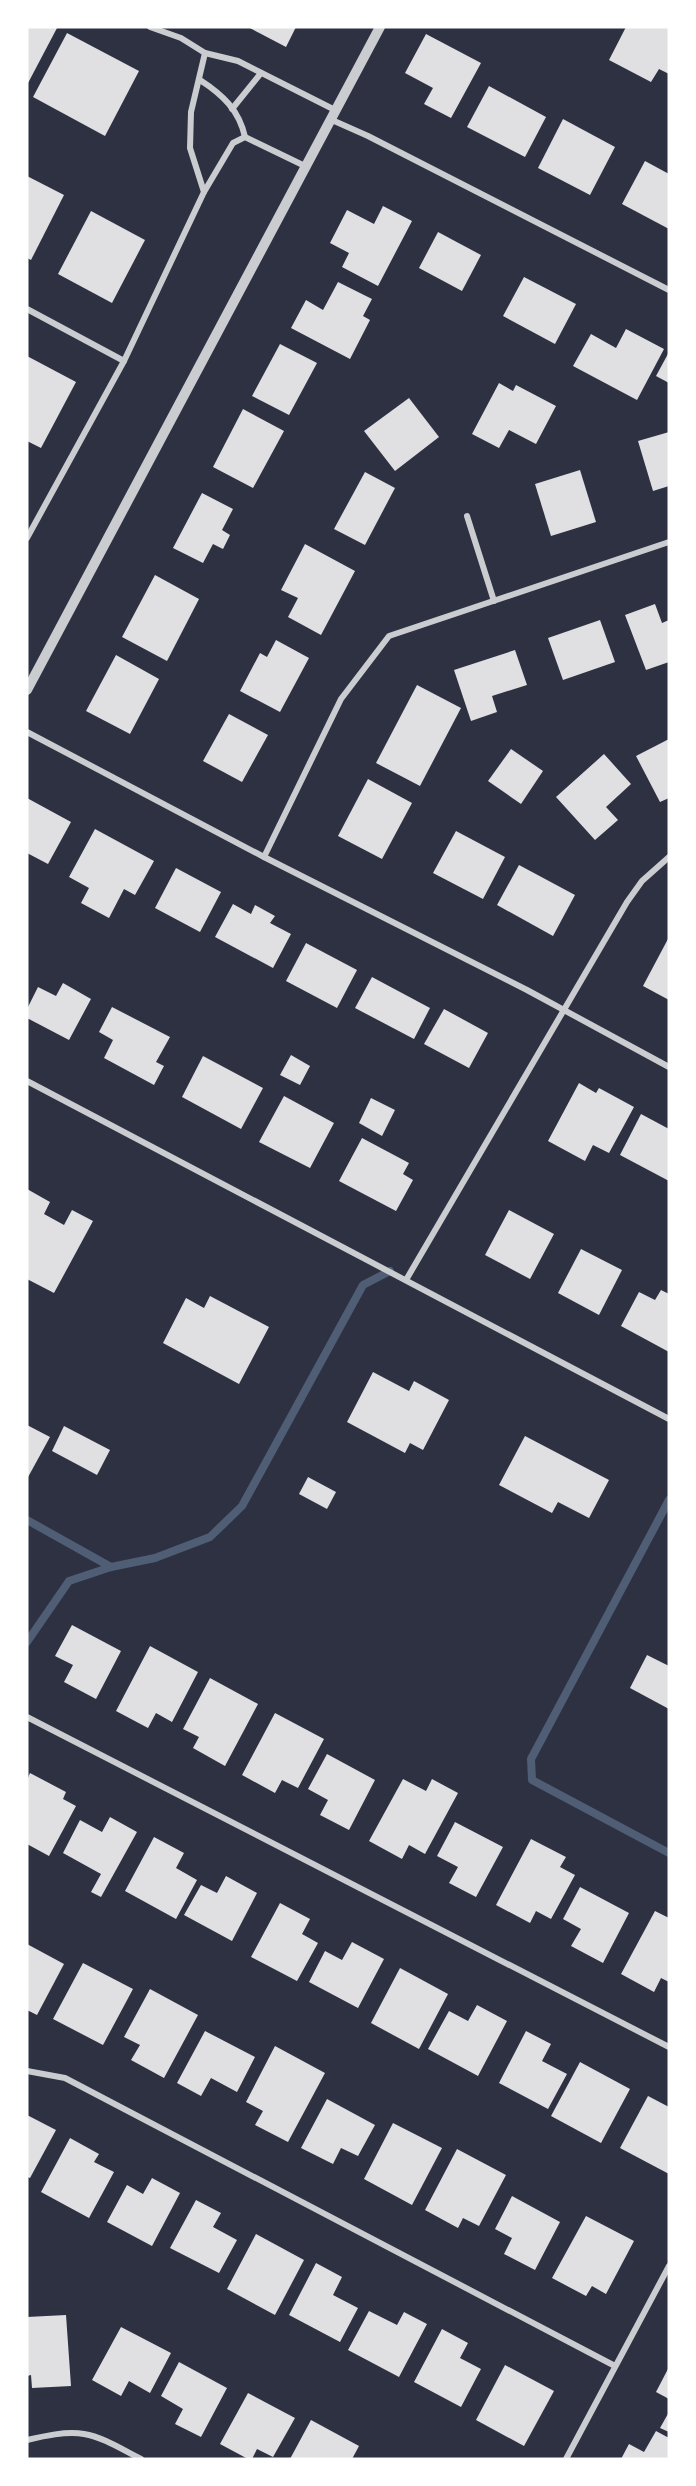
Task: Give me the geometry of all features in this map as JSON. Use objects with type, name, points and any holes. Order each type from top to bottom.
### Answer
[{"type":"street","points":[[150,27],[181,38],[204,53],[238,61],[368,136],[669,291]]},
{"type":"street","points":[[27,690],[307,168],[380,27]]},
{"type":"street","points":[[204,53],[200,80],[191,112],[190,148],[204,192]]},
{"type":"street","points":[[232,109],[261,73]]},
{"type":"street","points":[[200,80],[219,93],[241,119],[245,137]]},
{"type":"street","points":[[245,137],[307,168]]},
{"type":"street","points":[[27,538],[124,361],[204,192],[233,143],[245,137]]},
{"type":"street","points":[[27,309],[124,361]]},
{"type":"street","points":[[467,516],[494,601]]},
{"type":"street","points":[[264,857],[341,699],[389,636],[669,542]]},
{"type":"street","points":[[27,732],[669,1067]]},
{"type":"street","points":[[406,1280],[627,902],[642,881],[669,858]]},
{"type":"street","points":[[27,1082],[669,1419]]},
{"type":"street","points":[[27,1717],[669,2047]]},
{"type":"street","points":[[27,2071],[65,2078],[615,2366]]},
{"type":"street","points":[[566,2459],[669,2266]]},
{"type":"street","points":[[27,2440],[54,2435],[84,2434],[141,2459]]},
{"type":"building","points":[[27,27],[57,28],[27,85]]},
{"type":"building","points":[[248,27],[296,27],[286,47]]},
{"type":"building","points":[[626,27],[669,27],[669,74],[659,69],[651,82],[609,60]]},
{"type":"building","points":[[67,33],[139,71],[105,136],[33,97]]},
{"type":"building","points":[[426,34],[481,63],[451,118],[424,104],[433,88],[405,73]]},
{"type":"building","points":[[489,86],[546,117],[525,157],[467,127]]},
{"type":"building","points":[[563,119],[615,147],[590,195],[538,168]]},
{"type":"building","points":[[645,161],[669,174],[669,229],[622,204]]},
{"type":"building","points":[[27,176],[64,195],[31,260],[27,258]]},
{"type":"building","points":[[383,206],[412,221],[378,286],[342,267],[349,253],[330,243],[347,210],[374,224]]},
{"type":"building","points":[[91,211],[145,240],[112,303],[58,274]]},
{"type":"building","points":[[438,232],[481,255],[462,291],[419,268]]},
{"type":"building","points":[[524,277],[576,304],[555,344],[503,316]]},
{"type":"building","points":[[338,282],[372,299],[363,316],[370,320],[350,359],[291,328],[306,300],[323,310]]},
{"type":"building","points":[[626,329],[664,349],[637,400],[573,366],[591,334],[616,348]]},
{"type":"building","points":[[280,344],[317,363],[289,415],[252,396]]},
{"type":"building","points":[[669,352],[669,383],[656,376]]},
{"type":"building","points":[[27,356],[76,382],[41,448],[27,441]]},
{"type":"building","points":[[499,383],[513,391],[516,385],[556,406],[536,444],[509,430],[499,448],[472,434]]},
{"type":"building","points":[[409,398],[439,437],[395,471],[364,431]]},
{"type":"building","points":[[243,409],[284,431],[253,488],[213,467]]},
{"type":"building","points":[[669,432],[669,486],[653,491],[638,441]]},
{"type":"building","points":[[580,470],[596,522],[551,536],[535,484]]},
{"type":"building","points":[[365,472],[395,488],[365,545],[334,529]]},
{"type":"building","points":[[202,493],[233,509],[222,530],[230,535],[223,549],[213,544],[203,563],[173,548]]},
{"type":"building","points":[[305,544],[355,571],[321,635],[288,617],[298,598],[281,590]]},
{"type":"building","points":[[155,575],[199,599],[167,661],[122,637]]},
{"type":"building","points":[[655,604],[662,623],[669,620],[669,662],[646,670],[625,615]]},
{"type":"building","points":[[600,620],[615,662],[563,680],[548,638]]},
{"type":"building","points":[[276,640],[309,658],[280,712],[240,691],[260,653],[267,657]]},
{"type":"building","points":[[515,650],[527,685],[492,696],[497,712],[471,721],[454,670]]},
{"type":"building","points":[[116,655],[159,679],[130,734],[86,711]]},
{"type":"building","points":[[417,685],[461,708],[420,786],[376,763]]},
{"type":"building","points":[[229,714],[268,735],[242,782],[203,761]]},
{"type":"building","points":[[669,739],[669,798],[660,802],[636,756]]},
{"type":"building","points":[[511,749],[543,771],[521,804],[488,781]]},
{"type":"building","points":[[604,754],[631,784],[606,807],[618,820],[595,840],[556,797]]},
{"type":"building","points":[[368,779],[412,803],[382,859],[338,836]]},
{"type":"building","points":[[27,798],[71,822],[48,864],[27,853]]},
{"type":"building","points":[[95,829],[154,861],[135,895],[124,889],[109,918],[81,903],[89,888],[69,877]]},
{"type":"building","points":[[456,831],[505,857],[483,899],[433,873]]},
{"type":"building","points":[[519,865],[575,895],[553,936],[497,905]]},
{"type":"building","points":[[176,868],[221,892],[200,932],[155,908]]},
{"type":"building","points":[[233,904],[251,914],[255,905],[275,916],[270,923],[291,934],[273,968],[215,937]]},
{"type":"building","points":[[669,937],[669,1000],[643,986]]},
{"type":"building","points":[[306,943],[357,970],[337,1008],[286,981]]},
{"type":"building","points":[[372,977],[430,1008],[414,1039],[355,1008]]},
{"type":"building","points":[[63,983],[91,999],[69,1040],[27,1018],[27,1009],[38,987],[56,996]]},
{"type":"building","points":[[112,1007],[170,1037],[156,1062],[164,1066],[154,1085],[104,1058],[113,1040],[99,1032]]},
{"type":"building","points":[[444,1009],[488,1033],[469,1068],[424,1044]]},
{"type":"building","points":[[291,1055],[310,1066],[300,1085],[280,1075]]},
{"type":"building","points":[[203,1056],[263,1088],[241,1129],[182,1097]]},
{"type":"building","points":[[579,1083],[596,1093],[599,1088],[634,1107],[609,1153],[593,1145],[585,1161],[548,1141]]},
{"type":"building","points":[[284,1096],[334,1123],[310,1168],[259,1142]]},
{"type":"building","points":[[371,1098],[395,1110],[382,1136],[359,1123]]},
{"type":"building","points":[[641,1114],[669,1129],[669,1181],[620,1155]]},
{"type":"building","points":[[362,1138],[409,1163],[403,1174],[413,1180],[396,1211],[339,1181]]},
{"type":"building","points":[[27,1189],[50,1202],[44,1214],[64,1225],[72,1210],[93,1221],[54,1293],[27,1279]]},
{"type":"building","points":[[509,1210],[554,1234],[530,1279],[485,1255]]},
{"type":"building","points":[[581,1249],[622,1270],[599,1315],[558,1293]]},
{"type":"building","points":[[661,1290],[669,1294],[669,1352],[621,1326],[639,1292],[655,1300]]},
{"type":"building","points":[[210,1296],[269,1327],[239,1384],[163,1343],[186,1298],[204,1308]]},
{"type":"building","points":[[373,1372],[409,1391],[414,1381],[449,1400],[423,1450],[410,1443],[405,1453],[347,1422]]},
{"type":"building","points":[[27,1425],[50,1437],[27,1479]]},
{"type":"building","points":[[64,1426],[110,1450],[97,1475],[52,1451]]},
{"type":"building","points":[[525,1436],[609,1480],[589,1518],[558,1502],[552,1513],[499,1485]]},
{"type":"building","points":[[308,1477],[336,1492],[327,1509],[299,1494]]},
{"type":"building","points":[[72,1625],[121,1651],[96,1699],[64,1682],[73,1665],[55,1656]]},
{"type":"building","points":[[150,1646],[198,1672],[172,1722],[156,1713],[148,1728],[116,1711]]},
{"type":"building","points":[[647,1655],[669,1666],[669,1709],[630,1688]]},
{"type":"building","points":[[210,1678],[258,1704],[225,1766],[193,1748],[199,1737],[183,1729]]},
{"type":"building","points":[[275,1713],[324,1739],[298,1788],[282,1780],[275,1793],[242,1775]]},
{"type":"building","points":[[327,1754],[375,1780],[349,1830],[320,1815],[328,1800],[308,1789]]},
{"type":"building","points":[[30,1773],[66,1792],[63,1799],[76,1806],[49,1856],[27,1844],[27,1780]]},
{"type":"building","points":[[403,1779],[426,1791],[432,1779],[458,1793],[425,1854],[409,1845],[402,1859],[369,1841]]},
{"type":"building","points":[[110,1817],[137,1832],[101,1897],[91,1892],[101,1874],[63,1853],[80,1820],[102,1832]]},
{"type":"building","points":[[455,1822],[503,1847],[476,1897],[449,1883],[458,1867],[437,1856]]},
{"type":"building","points":[[154,1837],[184,1853],[176,1868],[197,1880],[176,1919],[125,1891]]},
{"type":"building","points":[[531,1839],[566,1857],[560,1867],[575,1875],[551,1919],[536,1911],[530,1923],[496,1905]]},
{"type":"building","points":[[226,1876],[257,1893],[232,1941],[184,1915],[201,1885],[217,1893]]},
{"type":"building","points":[[580,1887],[629,1913],[603,1963],[571,1946],[581,1929],[563,1919]]},
{"type":"building","points":[[280,1903],[310,1919],[302,1934],[318,1943],[297,1981],[251,1957]]},
{"type":"building","points":[[655,1911],[669,1918],[669,1982],[661,1978],[654,1992],[621,1974]]},
{"type":"building","points":[[352,1942],[384,1959],[358,2008],[309,1982],[325,1951],[342,1960]]},
{"type":"building","points":[[27,1944],[64,1964],[37,2015],[27,2010]]},
{"type":"building","points":[[83,1963],[133,1989],[103,2045],[53,2019]]},
{"type":"building","points":[[400,1968],[448,1994],[419,2049],[371,2023]]},
{"type":"building","points":[[150,1989],[198,2015],[164,2078],[131,2060],[140,2045],[124,2037]]},
{"type":"building","points":[[477,2005],[507,2021],[478,2076],[428,2049],[449,2011],[468,2021]]},
{"type":"building","points":[[205,2031],[255,2057],[237,2092],[211,2078],[201,2096],[177,2083]]},
{"type":"building","points":[[526,2031],[551,2044],[542,2061],[567,2074],[548,2109],[499,2083]]},
{"type":"building","points":[[275,2046],[325,2073],[288,2142],[255,2125],[263,2111],[246,2102]]},
{"type":"building","points":[[580,2062],[630,2089],[601,2143],[551,2116]]},
{"type":"building","points":[[648,2096],[669,2107],[669,2174],[620,2148]]},
{"type":"building","points":[[327,2099],[375,2125],[358,2156],[341,2148],[333,2164],[301,2148]]},
{"type":"building","points":[[27,2115],[56,2130],[30,2178],[27,2177]]},
{"type":"building","points":[[393,2123],[442,2148],[412,2205],[364,2179]]},
{"type":"building","points":[[70,2138],[99,2154],[94,2162],[114,2172],[89,2218],[41,2192]]},
{"type":"building","points":[[457,2149],[506,2175],[479,2226],[463,2218],[458,2228],[425,2210]]},
{"type":"building","points":[[152,2178],[180,2193],[152,2246],[107,2222],[127,2185],[143,2194]]},
{"type":"building","points":[[512,2196],[560,2222],[535,2270],[504,2254],[512,2238],[495,2229]]},
{"type":"building","points":[[196,2200],[221,2213],[213,2227],[237,2240],[219,2273],[170,2248]]},
{"type":"building","points":[[586,2216],[634,2241],[606,2294],[592,2286],[586,2296],[552,2278]]},
{"type":"building","points":[[256,2234],[304,2260],[275,2315],[227,2289]]},
{"type":"building","points":[[316,2263],[342,2277],[333,2295],[358,2308],[340,2342],[289,2315]]},
{"type":"building","points":[[369,2311],[397,2325],[404,2312],[427,2324],[399,2377],[348,2350]]},
{"type":"building","points":[[66,2315],[71,2386],[32,2388],[31,2375],[27,2376],[27,2317]]},
{"type":"building","points":[[121,2327],[171,2353],[150,2393],[129,2381],[121,2396],[92,2380]]},
{"type":"building","points":[[442,2329],[468,2343],[460,2358],[481,2369],[461,2407],[414,2382]]},
{"type":"building","points":[[179,2362],[227,2388],[201,2437],[175,2424],[183,2409],[161,2396]]},
{"type":"building","points":[[505,2365],[554,2391],[524,2446],[476,2420]]},
{"type":"building","points":[[669,2367],[669,2399],[656,2392]]},
{"type":"building","points":[[248,2393],[295,2418],[273,2457],[257,2449],[252,2459],[248,2459],[220,2444]]},
{"type":"building","points":[[669,2412],[669,2432],[660,2428]]},
{"type":"building","points":[[311,2420],[359,2446],[352,2459],[290,2459]]},
{"type":"building","points":[[656,2431],[669,2438],[669,2459],[621,2459],[629,2444],[644,2452]]},
{"type":"waterway","points":[[27,1642],[69,1581],[111,1567],[155,1558],[210,1537],[242,1506],[363,1285],[390,1271]]},
{"type":"waterway","points":[[669,1500],[531,1759],[532,1780],[669,1853]]},
{"type":"waterway","points":[[27,1520],[111,1567]]}]
